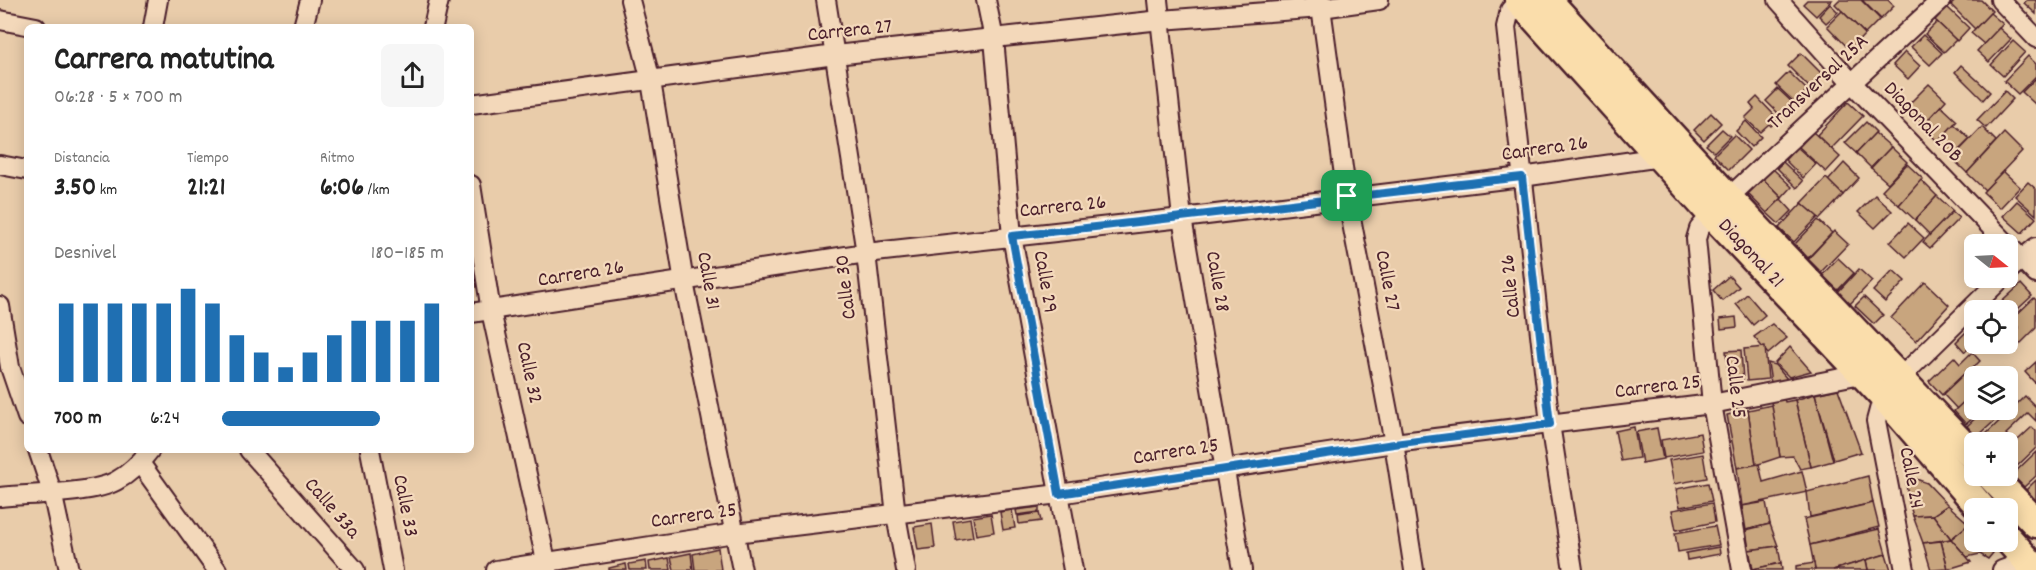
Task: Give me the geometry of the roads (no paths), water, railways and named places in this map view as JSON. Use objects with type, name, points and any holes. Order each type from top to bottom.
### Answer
[{"type":"highway","name":"Diagonal 21","points":[[1519,0],[1661,157],[1720,206],[1891,386],[1964,448]]},
{"type":"highway","name":"Diagonal 21","points":[[1548,1],[1862,374],[1891,386],[1974,498]]},
{"type":"highway","points":[[2001,486],[2036,523]]},
{"type":"highway","points":[[2014,552],[2021,567]]},
{"type":"street","points":[[154,24],[158,0]]},
{"type":"street","points":[[304,24],[310,0]]},
{"type":"street","points":[[434,24],[439,0]]},
{"type":"street","name":"Calle 31","points":[[630,0],[651,81],[684,282],[742,570]]},
{"type":"street","name":"Calle 30","points":[[826,0],[866,253],[896,515],[906,570]]},
{"type":"street","name":"Calle 29","points":[[986,0],[993,39],[1012,236],[1074,570]]},
{"type":"street","name":"Calle 28","points":[[1158,0],[1182,218],[1242,570]]},
{"type":"street","name":"Carrera 27","points":[[474,104],[835,55],[1161,20],[1379,0]]},
{"type":"street","name":"Calle 26","points":[[1519,0],[1510,10],[1506,21],[1550,424],[1573,570]]},
{"type":"street","name":"Diagonal 20B","points":[[1778,0],[1852,83],[2036,274]]},
{"type":"street","name":"Transversal 25A","points":[[1720,206],[1941,0]]},
{"type":"street","points":[[2000,0],[2036,38]]},
{"type":"street","name":"Calle 27","points":[[1321,4],[1347,196],[1394,444],[1414,570]]},
{"type":"street","points":[[0,20],[24,25]]},
{"type":"street","name":"Carrera 26","points":[[474,313],[866,253],[1522,177],[1661,157]]},
{"type":"street","points":[[0,165],[24,169]]},
{"type":"street","name":"Calle 32","points":[[474,203],[491,311],[547,566]]},
{"type":"street","name":"Calle 25","points":[[1720,206],[1699,229],[1696,239],[1712,404],[1742,570]]},
{"type":"street","points":[[2018,264],[2036,247]]},
{"type":"street","points":[[1891,386],[1992,288]]},
{"type":"street","points":[[0,306],[12,366],[24,407]]},
{"type":"street","name":"Carrera 25","points":[[496,570],[547,566],[735,533],[1059,494],[1394,444],[1712,404],[1862,374]]},
{"type":"street","name":"Calle 24","points":[[1891,386],[1876,421],[1905,570]]},
{"type":"street","points":[[39,453],[52,492],[69,570]]},
{"type":"street","name":"Calle 33a","points":[[252,453],[355,570]]},
{"type":"street","name":"Calle 33","points":[[371,453],[393,570]]},
{"type":"street","points":[[0,497],[97,488],[116,481],[145,456],[218,570]]}]
